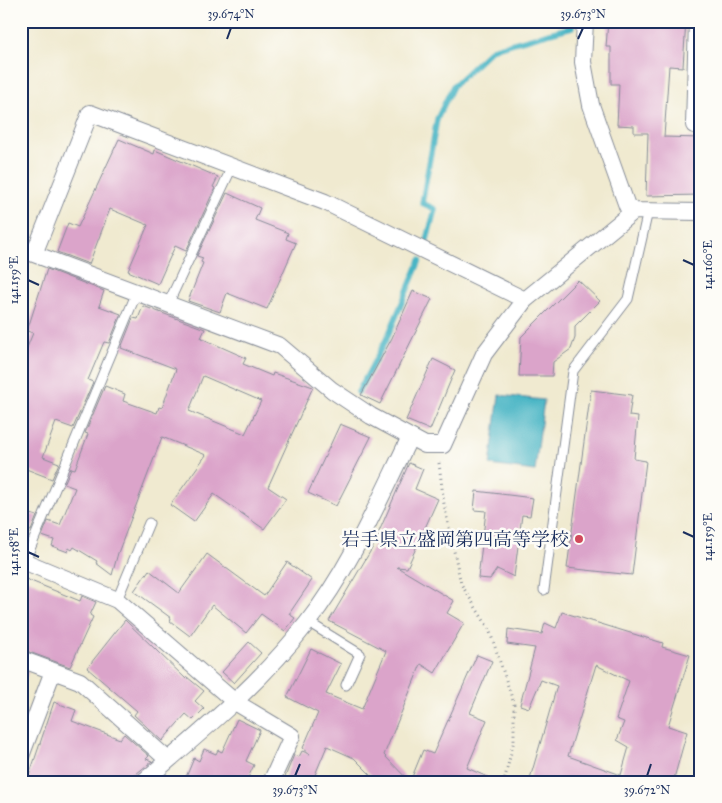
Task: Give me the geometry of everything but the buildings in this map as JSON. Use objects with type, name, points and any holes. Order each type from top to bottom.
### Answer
[{"type":"street","points":[[585,21],[583,62],[591,105],[627,206],[641,211],[701,212]]},
{"type":"street","points":[[697,21],[694,125],[701,125]]},
{"type":"street","points":[[526,300],[325,202],[90,113],[28,251],[280,346],[332,390],[371,416],[425,445],[443,445],[484,354],[526,300],[641,211]]},
{"type":"street","points":[[144,782],[267,672],[308,622],[354,552],[410,437]]},
{"type":"street","points":[[23,560],[117,600],[235,702],[292,736],[271,782]]},
{"type":"street","points":[[21,659],[80,681],[168,760]]},
{"type":"street","points":[[21,756],[53,671]]},
{"type":"lane","points":[[168,304],[232,167]]},
{"type":"lane","points":[[544,590],[573,371],[628,299],[641,211]]},
{"type":"lane","points":[[23,560],[136,292]]},
{"type":"lane","points":[[117,600],[149,523]]},
{"type":"lane","points":[[308,622],[360,654],[346,685]]},
{"type":"path","points":[[443,445],[439,462],[444,504],[461,584],[489,629],[514,704],[514,740],[504,782]]},
{"type":"water","points":[[499,395],[544,400],[535,471],[490,465]]},
{"type":"waterway","points":[[427,240],[435,209],[422,203],[437,119],[453,86],[492,49],[572,27],[572,21]]},
{"type":"waterway","points":[[358,392],[388,336],[420,260]]},
{"type":"place","name":"岩手県立盛岡第四高等学校","points":[[579,539]]}]
